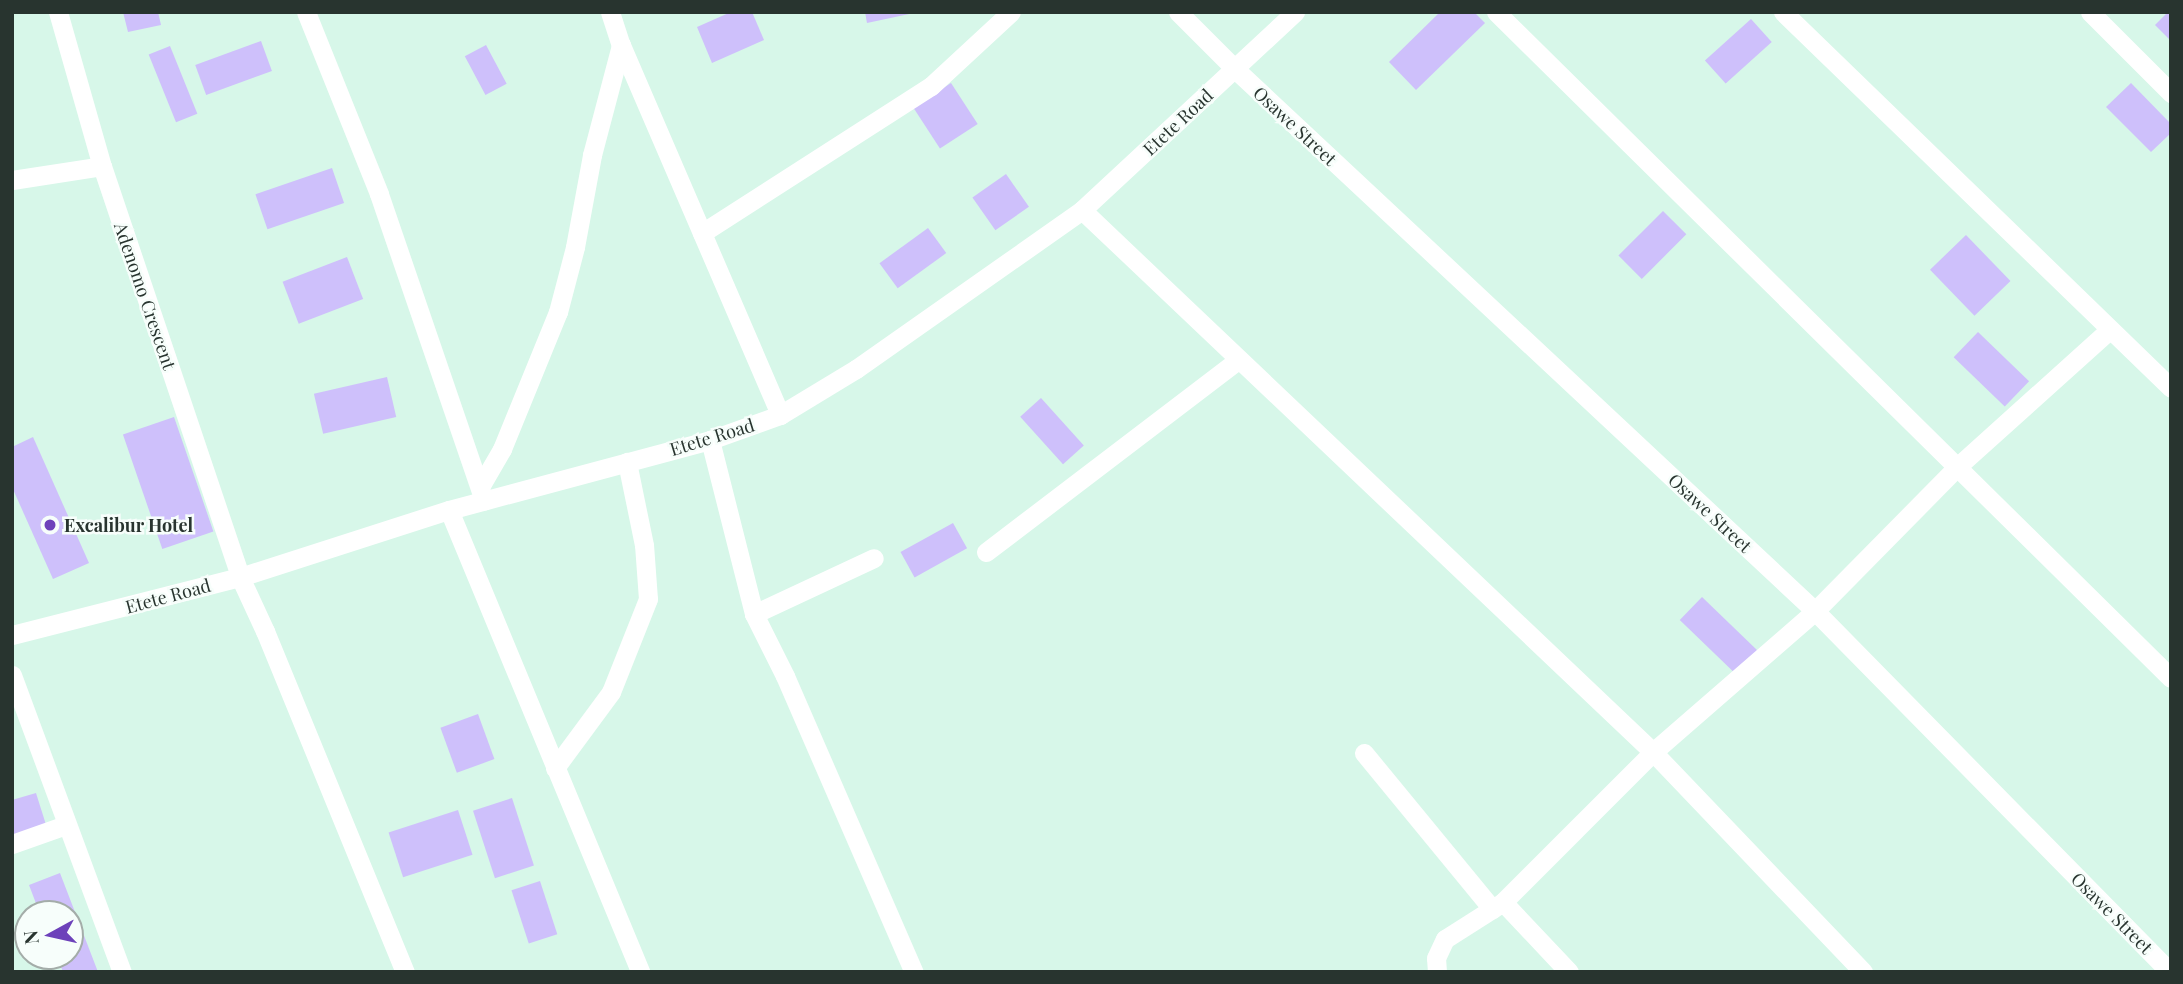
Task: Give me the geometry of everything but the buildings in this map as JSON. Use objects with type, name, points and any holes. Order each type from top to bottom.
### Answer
[{"type":"street","name":"Adenomo Crescent","points":[[58,12],[102,166],[240,577],[265,631],[405,972]]},
{"type":"street","points":[[306,12],[379,194],[482,493]]},
{"type":"street","points":[[610,12],[621,45],[780,415]]},
{"type":"street","points":[[702,233],[931,86],[1011,12]]},
{"type":"street","name":"Osawe Street","points":[[1178,12],[1235,69],[1815,611],[2170,972]]},
{"type":"street","name":"Etete Road","points":[[12,635],[240,577],[449,510],[482,493],[626,462],[710,440],[780,415],[856,369],[1082,210],[1295,12]]},
{"type":"street","points":[[1496,12],[2171,678]]},
{"type":"street","points":[[1783,12],[2171,388]]},
{"type":"street","points":[[2090,12],[2171,93]]},
{"type":"street","points":[[482,493],[558,312],[575,247],[592,155],[621,45]]},
{"type":"street","points":[[12,180],[102,166]]},
{"type":"street","points":[[1082,210],[1653,752],[1863,972]]},
{"type":"street","points":[[1437,972],[1436,958],[1445,939],[1497,905],[1653,752],[1815,611],[1957,467],[2109,330]]},
{"type":"street","points":[[985,551],[1239,359]]},
{"type":"street","points":[[710,440],[754,614],[785,676],[914,972]]},
{"type":"street","points":[[555,768],[611,692],[648,599],[644,545],[626,462]]},
{"type":"street","points":[[449,510],[639,972]]},
{"type":"street","points":[[754,614],[874,558]]},
{"type":"street","points":[[12,676],[122,972]]},
{"type":"street","points":[[1364,753],[1497,905],[1569,972]]},
{"type":"street","points":[[12,844],[66,825]]},
{"type":"place","name":"Excalibur Hotel","points":[[50,525]]}]
